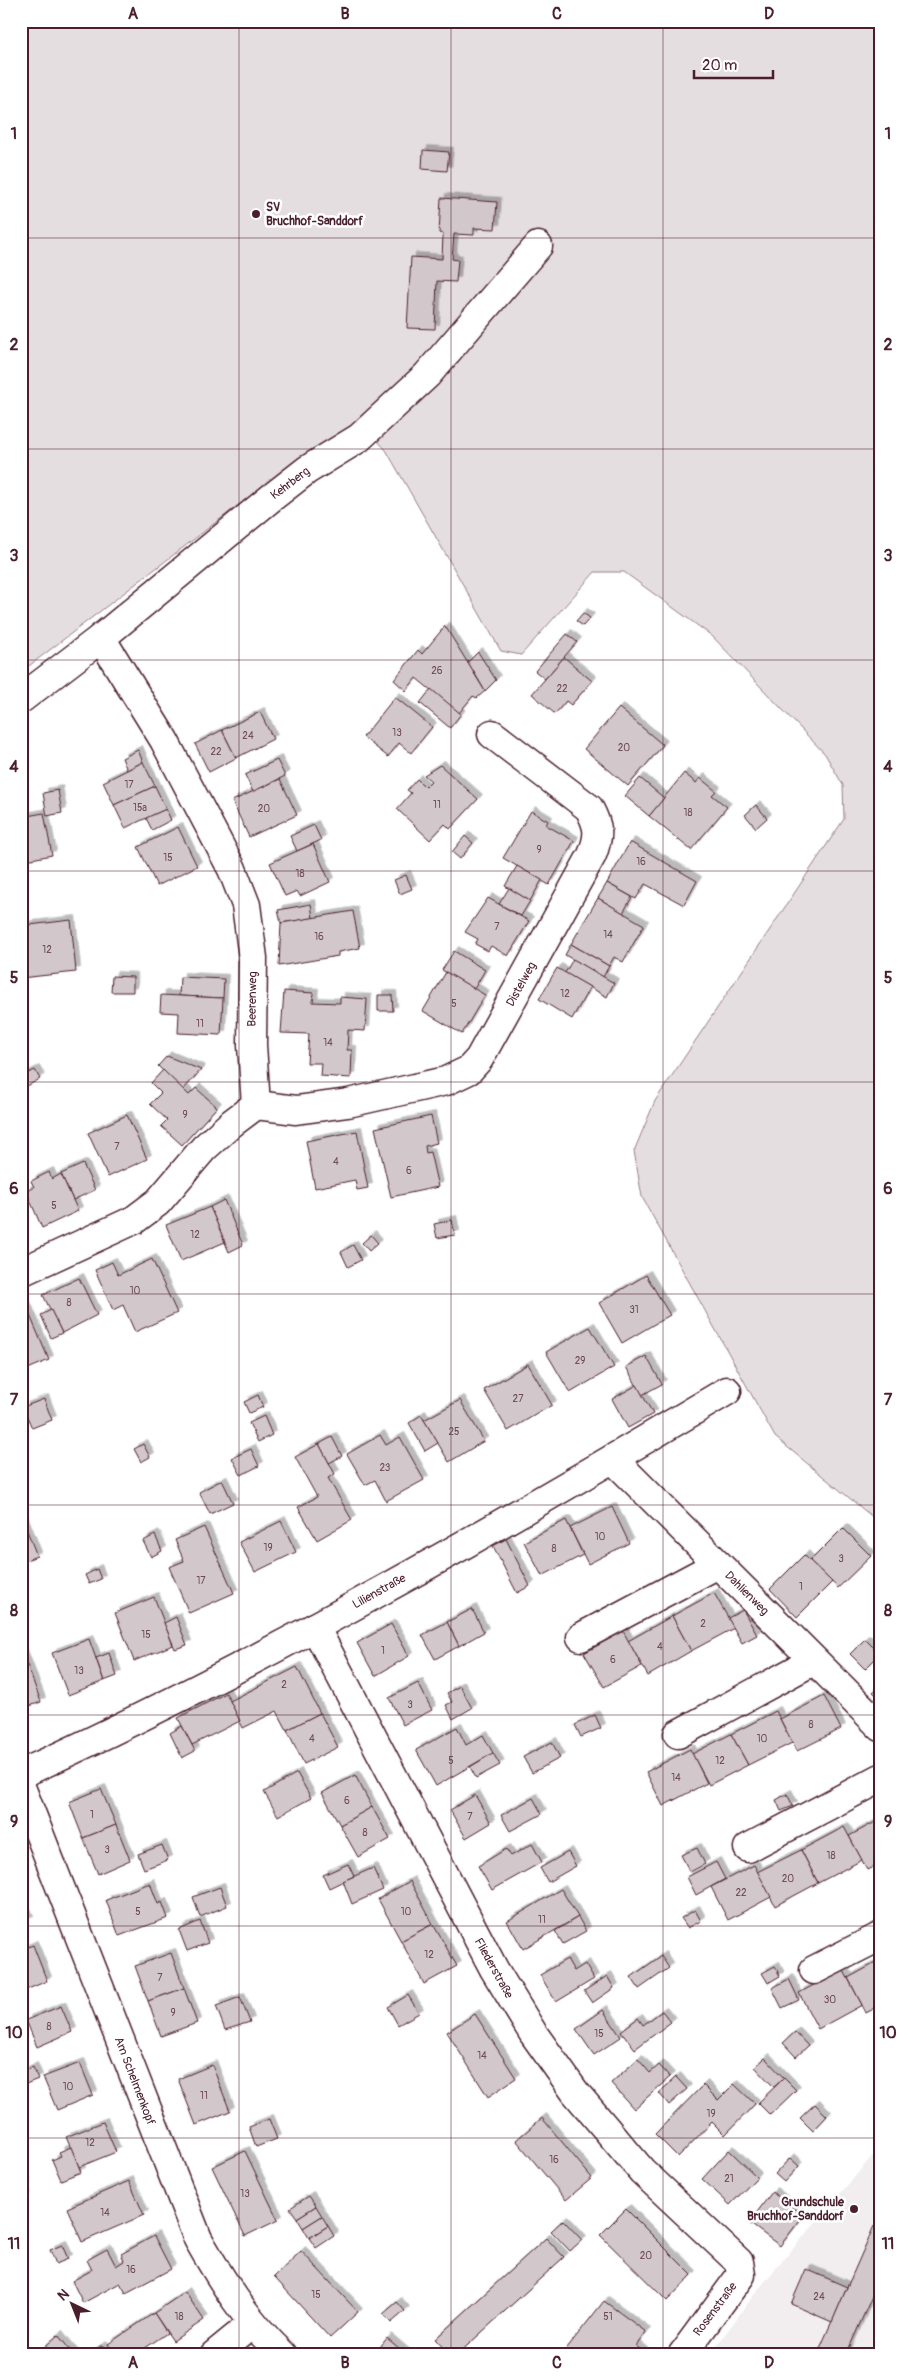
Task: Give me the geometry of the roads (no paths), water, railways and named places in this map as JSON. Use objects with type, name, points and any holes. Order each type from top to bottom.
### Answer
[{"type":"street","name":"Kehrberg","points":[[21,699],[101,638],[307,470],[359,438],[428,375],[538,246]]},
{"type":"street","name":"Beerenweg","points":[[101,638],[164,740],[232,869],[246,905],[253,958],[252,1036],[256,1104]]},
{"type":"street","name":"Distelweg","points":[[256,1104],[296,1110],[348,1103],[446,1082],[469,1070],[480,1059],[592,855],[598,839],[597,823],[589,808],[492,734]]},
{"type":"street","points":[[21,1272],[134,1220],[158,1202],[211,1142],[256,1104]]},
{"type":"street","name":"Lilienstraße","points":[[21,1774],[203,1687],[315,1627],[613,1459],[727,1391]]},
{"type":"street","name":"Dahlienweg","points":[[613,1459],[881,1727]]},
{"type":"street","points":[[581,1637],[718,1564]]},
{"type":"street","name":"Fliederstraße","points":[[315,1627],[494,1969],[533,2033],[575,2092],[642,2171],[739,2262]]},
{"type":"street","points":[[678,1734],[813,1661]]},
{"type":"street","points":[[748,1848],[881,1778]]},
{"type":"street","name":"Am Schelmenkopf","points":[[21,1787],[195,2231],[226,2287],[252,2324],[283,2355]]},
{"type":"street","points":[[814,1970],[881,1936]]},
{"type":"street","name":"Rosenstraße","points":[[682,2355],[741,2275],[739,2262]]},
{"type":"street","points":[[214,2355],[252,2324]]},
{"type":"place","name":"SV Bruchhof-Sanddorf","points":[[256,214]]},
{"type":"place","name":"Grundschule Bruchhof-Sanddorf","points":[[854,2209]]}]
